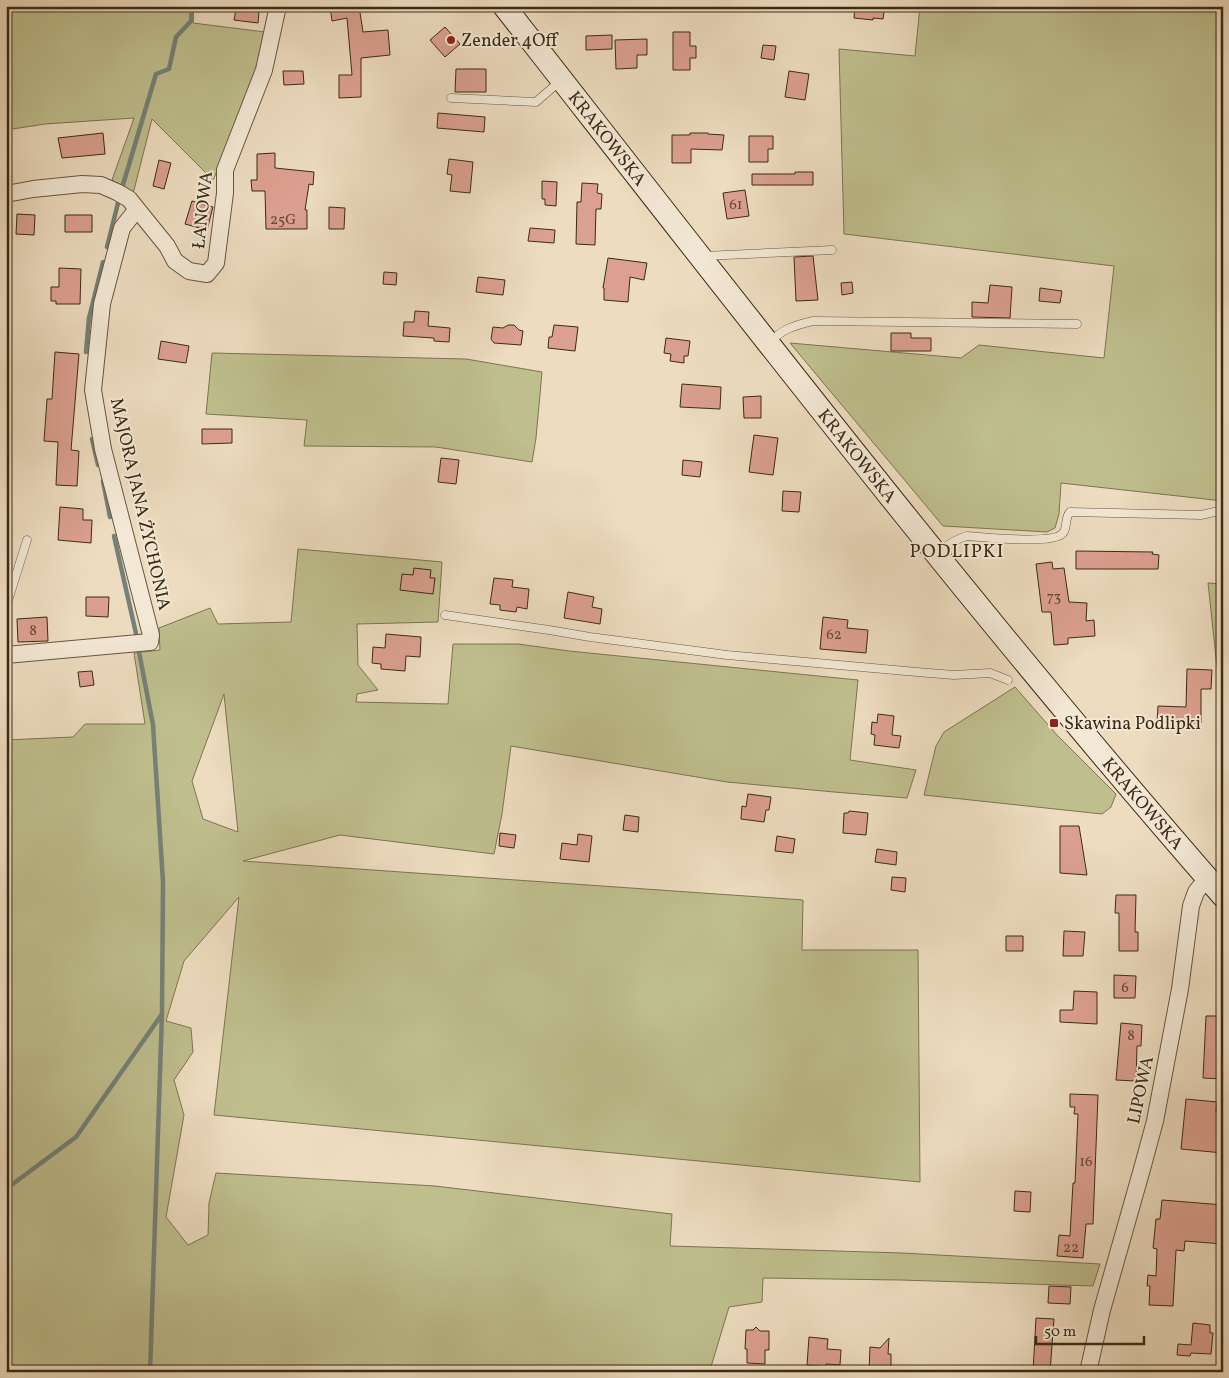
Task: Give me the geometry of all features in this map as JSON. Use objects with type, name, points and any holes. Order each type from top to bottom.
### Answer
[{"type":"main road","name":"KRAKOWSKA","points":[[504,6],[769,345],[936,554],[1069,715],[1223,896]]},
{"type":"street","name":"ŁANOWA","points":[[6,194],[82,184],[102,185],[129,199],[167,246],[175,260],[190,271],[207,274],[216,263],[225,193],[225,170],[264,70],[278,6]]},
{"type":"street","name":"MAJORA JANA ŻYCHONIA","points":[[6,655],[150,642],[151,636],[103,449],[93,390],[102,304],[122,228],[137,209]]},
{"type":"street","name":"LIPOWA","points":[[1088,1372],[1102,1310],[1155,1120],[1180,989],[1191,906],[1196,892],[1207,878]]},
{"type":"lane","points":[[452,98],[536,102],[562,80]]},
{"type":"lane","points":[[700,257],[832,250]]},
{"type":"lane","points":[[769,345],[776,336],[786,329],[813,321],[1077,324]]},
{"type":"lane","points":[[936,554],[950,542],[967,536],[1035,540],[1055,538],[1062,534],[1066,517],[1070,512],[1202,514],[1223,510]]},
{"type":"lane","points":[[6,607],[28,540]]},
{"type":"lane","points":[[445,615],[727,655],[954,675],[990,673],[1008,680]]},
{"type":"shaded area","points":[[6,6],[194,6],[193,23],[265,32],[252,87],[213,180],[152,119],[133,194],[112,180],[134,118],[45,124],[6,130]]},
{"type":"shaded area","points":[[920,6],[1223,6],[1223,501],[1061,483],[1059,514],[1055,528],[1047,532],[943,526],[790,343],[961,358],[979,345],[1104,358],[1114,266],[844,234],[839,49],[915,56]]},
{"type":"shaded area","points":[[212,353],[466,359],[542,372],[532,462],[436,447],[304,446],[307,420],[206,414]]},
{"type":"shaded area","points":[[298,549],[442,562],[438,622],[357,624],[358,665],[378,690],[357,694],[356,702],[448,704],[453,644],[518,644],[569,651],[858,680],[850,760],[916,770],[907,798],[727,782],[511,746],[502,814],[494,854],[340,835],[243,861],[803,900],[802,950],[918,950],[920,1182],[214,1115],[239,897],[184,961],[166,1021],[191,1028],[193,1052],[174,1080],[184,1115],[166,1217],[188,1245],[208,1235],[209,1203],[216,1173],[435,1186],[672,1214],[670,1246],[903,1253],[1100,1264],[1093,1286],[763,1278],[762,1302],[729,1307],[709,1372],[6,1372],[6,740],[73,737],[85,724],[145,724],[134,653],[160,650],[159,628],[210,608],[218,624],[291,622]],"holes":[[[224,694],[238,832],[203,819],[192,781]]]},
{"type":"shaded area","points":[[1208,583],[1223,584],[1223,667],[1217,667]]},
{"type":"shaded area","points":[[1015,687],[1057,735],[1116,794],[1111,807],[1102,814],[924,795],[936,746],[944,732]]},
{"type":"building","points":[[330,6],[359,6],[363,32],[388,30],[390,55],[361,58],[361,97],[339,98],[339,75],[352,75],[347,18],[332,21]]},
{"type":"building","points":[[855,6],[885,6],[883,19],[854,18]]},
{"type":"building","points":[[236,9],[259,12],[258,23],[234,20]]},
{"type":"building","points":[[445,27],[460,44],[445,57],[430,40]]},
{"type":"building","points":[[673,32],[690,32],[690,46],[696,46],[696,58],[690,58],[690,70],[673,70]]},
{"type":"building","points":[[612,35],[612,49],[586,50],[586,36]]},
{"type":"building","points":[[647,39],[647,55],[637,55],[637,68],[616,69],[615,40]]},
{"type":"building","points":[[763,45],[776,46],[774,60],[761,58]]},
{"type":"building","points":[[456,69],[486,69],[486,92],[455,92]]},
{"type":"building","points":[[283,71],[303,71],[304,84],[284,85]]},
{"type":"building","points":[[789,71],[809,74],[805,100],[785,97]]},
{"type":"building","points":[[438,113],[485,117],[484,132],[437,128]]},
{"type":"building","points":[[103,133],[105,154],[62,158],[58,138]]},
{"type":"building","points":[[690,133],[724,135],[722,150],[691,149],[691,163],[672,163],[672,135],[690,135]]},
{"type":"building","points":[[749,136],[773,136],[773,149],[768,149],[768,162],[749,162]]},
{"type":"building","points":[[275,153],[275,168],[314,172],[313,185],[309,184],[305,210],[307,210],[307,229],[266,229],[265,191],[252,191],[251,180],[257,180],[257,154]]},
{"type":"building","points":[[449,159],[473,162],[470,193],[450,191],[452,175],[447,174]]},
{"type":"building","points":[[159,160],[171,163],[164,189],[153,186]]},
{"type":"building","points":[[795,172],[813,172],[813,185],[752,185],[752,174],[795,174]]},
{"type":"building","points":[[542,181],[557,182],[556,206],[545,205],[545,199],[542,199]]},
{"type":"building","points":[[582,183],[598,184],[597,193],[602,194],[601,209],[596,209],[595,245],[576,244],[577,202],[581,202]]},
{"type":"building","points":[[745,190],[749,216],[727,219],[723,193]]},
{"type":"building","points":[[192,201],[213,207],[207,230],[185,224]]},
{"type":"building","points":[[329,207],[345,208],[344,229],[329,229]]},
{"type":"building","points":[[17,214],[35,215],[34,235],[16,234]]},
{"type":"building","points":[[65,215],[92,215],[92,232],[65,232]]},
{"type":"building","points":[[530,228],[555,230],[554,243],[528,241]]},
{"type":"building","points":[[813,256],[818,300],[796,301],[794,257]]},
{"type":"building","points":[[608,258],[647,263],[644,280],[630,277],[628,302],[604,300],[603,288]]},
{"type":"building","points":[[59,268],[81,269],[80,304],[56,304],[56,301],[51,301],[51,287],[59,287]]},
{"type":"building","points":[[384,272],[397,273],[396,285],[383,284]]},
{"type":"building","points":[[478,277],[505,280],[503,295],[476,292]]},
{"type":"building","points":[[852,282],[853,293],[842,295],[841,283]]},
{"type":"building","points":[[990,285],[1012,287],[1010,318],[972,317],[972,302],[988,303]]},
{"type":"building","points":[[1040,288],[1062,291],[1060,303],[1039,301]]},
{"type":"building","points":[[415,311],[429,312],[428,326],[450,328],[449,342],[434,341],[434,338],[403,336],[404,322],[414,322]]},
{"type":"building","points":[[508,325],[514,325],[523,331],[521,345],[494,343],[491,339],[493,327],[503,328]]},
{"type":"building","points":[[554,325],[578,327],[575,351],[548,348],[549,337],[552,337]]},
{"type":"building","points":[[891,333],[911,333],[911,338],[931,338],[931,351],[891,351]]},
{"type":"building","points":[[666,338],[690,341],[688,356],[684,356],[684,363],[670,361],[671,354],[664,353]]},
{"type":"building","points":[[161,341],[189,346],[186,363],[158,359]]},
{"type":"building","points":[[55,352],[79,354],[71,450],[79,451],[77,486],[56,485],[58,442],[44,441],[47,399],[52,399]]},
{"type":"building","points":[[682,384],[721,387],[720,409],[680,407]]},
{"type":"building","points":[[761,396],[761,418],[744,418],[743,397]]},
{"type":"building","points":[[202,429],[232,429],[232,443],[202,444]]},
{"type":"building","points":[[754,435],[778,438],[773,475],[749,472]]},
{"type":"building","points":[[441,458],[459,460],[456,484],[438,482]]},
{"type":"building","points":[[683,460],[702,462],[700,477],[682,475]]},
{"type":"building","points":[[783,491],[801,492],[799,512],[782,511]]},
{"type":"building","points":[[60,507],[83,509],[83,520],[92,520],[91,543],[58,540]]},
{"type":"building","points":[[1076,551],[1153,552],[1152,554],[1159,555],[1158,569],[1076,569]]},
{"type":"building","points":[[1052,562],[1053,569],[1064,568],[1069,602],[1087,603],[1086,621],[1094,620],[1095,636],[1068,638],[1068,644],[1054,645],[1051,612],[1042,612],[1036,564]]},
{"type":"building","points":[[414,568],[431,570],[430,578],[435,578],[433,594],[400,590],[402,574],[413,575]]},
{"type":"building","points":[[494,578],[513,580],[512,587],[529,589],[527,609],[517,607],[516,612],[500,610],[500,605],[490,604]]},
{"type":"building","points":[[568,592],[594,597],[592,607],[602,609],[600,624],[564,618]]},
{"type":"building","points":[[86,597],[109,597],[108,617],[86,616]]},
{"type":"building","points":[[47,617],[48,641],[18,642],[17,619]]},
{"type":"building","points":[[823,617],[848,620],[847,628],[868,630],[866,653],[820,649]]},
{"type":"building","points":[[386,634],[421,637],[420,657],[406,656],[405,671],[381,669],[381,664],[372,663],[373,647],[385,648]]},
{"type":"building","points":[[1187,669],[1212,670],[1211,689],[1201,689],[1201,723],[1157,722],[1158,706],[1186,707]]},
{"type":"building","points":[[92,671],[94,685],[80,687],[78,672]]},
{"type":"building","points":[[878,714],[894,716],[892,735],[901,736],[899,748],[874,745],[875,735],[871,734],[872,722],[877,723]]},
{"type":"building","points":[[748,794],[771,797],[769,810],[766,810],[764,822],[741,819],[742,806],[746,807]]},
{"type":"building","points":[[849,811],[868,813],[866,835],[843,833],[844,813]]},
{"type":"building","points":[[625,815],[639,817],[638,832],[623,830]]},
{"type":"building","points":[[1060,826],[1079,826],[1087,875],[1060,873]]},
{"type":"building","points":[[500,833],[516,835],[514,848],[499,846]]},
{"type":"building","points":[[578,834],[592,836],[589,862],[560,859],[562,843],[577,845]]},
{"type":"building","points":[[777,836],[795,839],[793,853],[775,851]]},
{"type":"building","points":[[877,849],[897,852],[896,865],[875,862]]},
{"type":"building","points":[[892,877],[906,878],[905,892],[891,890]]},
{"type":"building","points":[[1116,895],[1136,895],[1135,932],[1138,932],[1138,951],[1119,951],[1119,913],[1115,913]]},
{"type":"building","points":[[1064,931],[1085,932],[1083,956],[1063,956]]},
{"type":"building","points":[[1006,936],[1023,936],[1023,951],[1006,951]]},
{"type":"building","points":[[1114,975],[1136,976],[1135,998],[1114,998]]},
{"type":"building","points":[[1074,991],[1097,992],[1097,1024],[1060,1022],[1060,1010],[1073,1010]]},
{"type":"building","points":[[1206,1016],[1223,1016],[1223,1079],[1203,1078]]},
{"type":"building","points":[[1121,1023],[1142,1025],[1141,1046],[1137,1046],[1136,1081],[1116,1080]]},
{"type":"building","points":[[1070,1094],[1098,1095],[1093,1224],[1086,1224],[1083,1258],[1057,1256],[1059,1235],[1070,1236],[1073,1183],[1075,1183],[1078,1114],[1074,1114],[1075,1107],[1070,1107]]},
{"type":"building","points":[[1186,1099],[1217,1102],[1216,1112],[1223,1113],[1223,1153],[1181,1149]]},
{"type":"building","points":[[1015,1191],[1031,1192],[1030,1212],[1014,1211]]},
{"type":"building","points":[[1162,1200],[1223,1205],[1223,1244],[1185,1241],[1184,1251],[1176,1250],[1173,1306],[1149,1305],[1150,1286],[1147,1286],[1148,1275],[1156,1276],[1157,1249],[1153,1248],[1156,1219],[1160,1219]]},
{"type":"building","points":[[1049,1286],[1071,1287],[1070,1304],[1048,1303]]},
{"type":"building","points":[[1036,1318],[1054,1319],[1050,1372],[1033,1372]]},
{"type":"building","points":[[1193,1323],[1210,1325],[1210,1333],[1213,1333],[1211,1354],[1191,1353],[1190,1356],[1177,1355],[1178,1344],[1191,1345]]},
{"type":"building","points":[[756,1327],[760,1331],[769,1331],[769,1350],[765,1350],[765,1364],[747,1363],[747,1349],[745,1349],[746,1330],[753,1330]]},
{"type":"building","points":[[809,1337],[828,1339],[827,1349],[841,1350],[840,1365],[826,1364],[826,1367],[807,1365]]},
{"type":"building","points":[[889,1338],[888,1354],[891,1354],[891,1367],[884,1367],[884,1372],[869,1372],[870,1347],[880,1348]]},
{"type":"waterway","points":[[122,188],[156,74],[169,69],[176,37],[191,21],[192,6]]},
{"type":"waterway","points":[[107,247],[119,199]]},
{"type":"waterway","points":[[86,352],[89,318],[103,262]]},
{"type":"waterway","points":[[92,439],[98,465]]},
{"type":"waterway","points":[[103,481],[110,517]]},
{"type":"waterway","points":[[114,536],[137,638]]},
{"type":"waterway","points":[[139,652],[153,725],[163,882],[162,1013],[150,1372]]},
{"type":"waterway","points":[[6,1189],[76,1137],[162,1014]]},
{"type":"place","name":"Zender 4Off","points":[[451,40]]},
{"type":"place","name":"Skawina Podlipki","points":[[1054,723]]},
{"type":"district","name":"PODLIPKI","points":[[957,550]]}]
